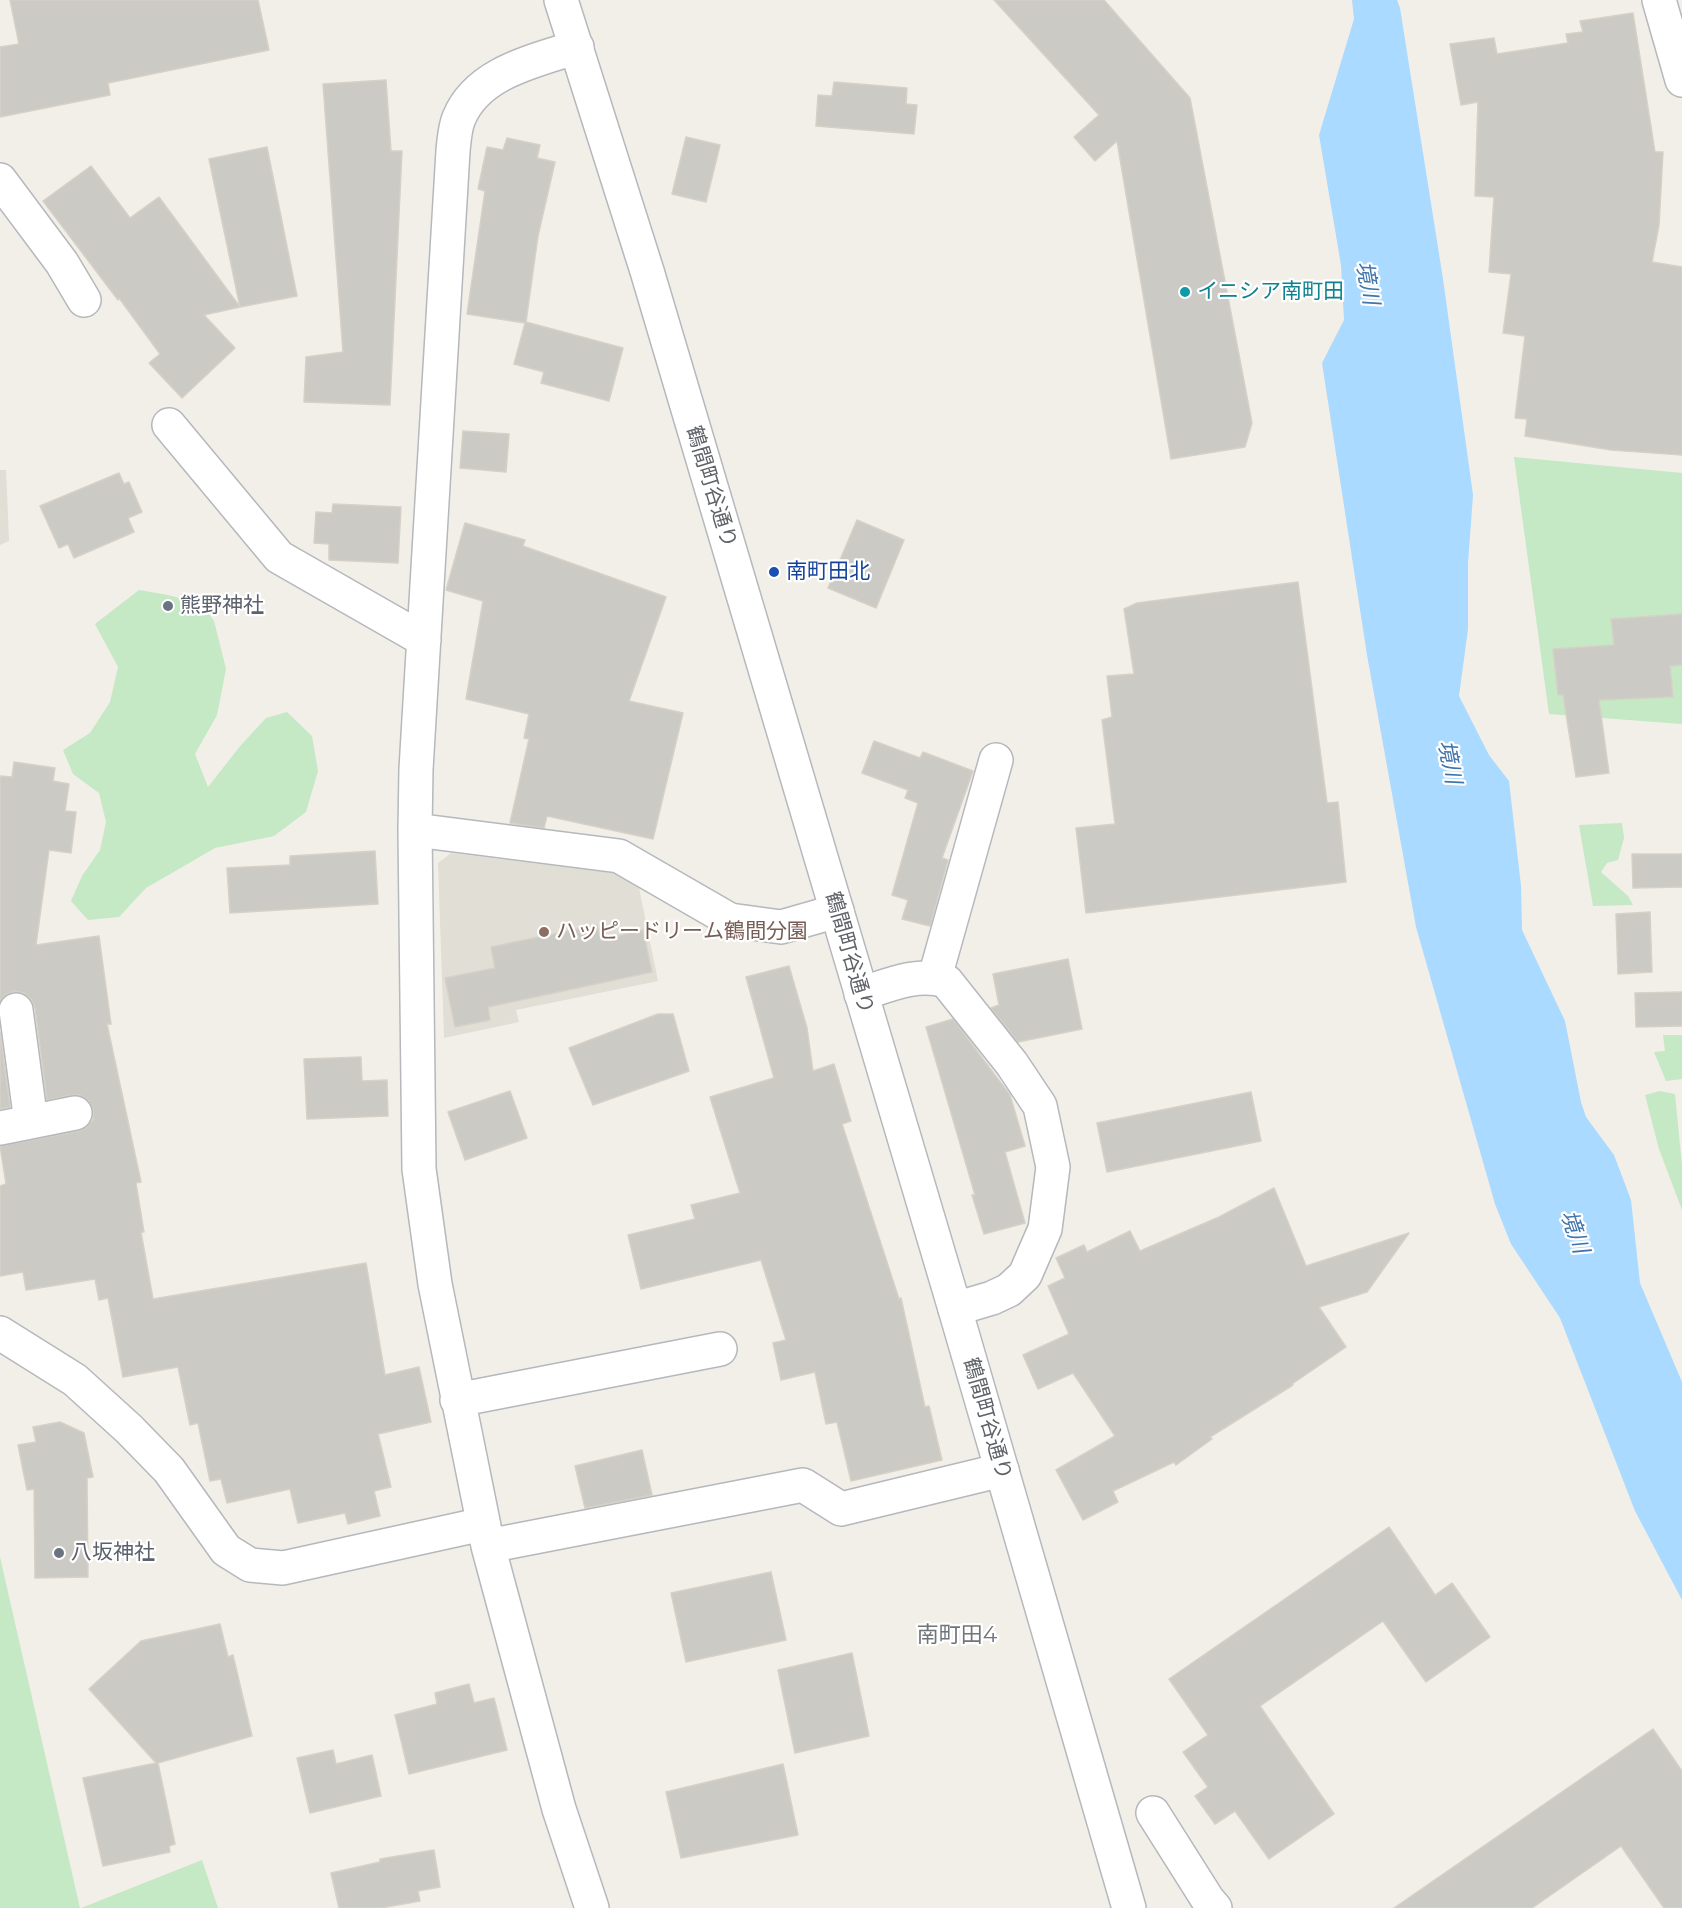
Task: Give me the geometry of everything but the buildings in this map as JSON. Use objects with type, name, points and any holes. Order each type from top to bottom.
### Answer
[{"type":"street","name":"鶴間町谷通り","points":[[561,0],[647,271],[955,1309],[1129,1908]]},
{"type":"street","points":[[1659,0],[1682,80]]},
{"type":"street","points":[[577,47],[496,77],[473,95],[458,119],[453,150],[416,769],[415,830],[419,1168],[435,1284],[486,1535],[559,1809],[592,1908]]},
{"type":"street","points":[[0,180],[62,263],[84,300]]},
{"type":"street","points":[[169,425],[279,557],[424,640]]},
{"type":"street","points":[[935,977],[996,760]]},
{"type":"street","points":[[415,830],[619,856],[730,921],[781,927],[837,911]]},
{"type":"street","points":[[861,994],[913,978],[935,977],[946,981],[1012,1064],[1040,1106],[1053,1167],[1045,1229],[1025,1275],[1009,1290],[992,1298],[955,1309]]},
{"type":"street","points":[[16,1010],[16,1125],[75,1113]]},
{"type":"street","points":[[0,1333],[75,1380],[129,1429],[169,1470],[226,1550],[250,1565],[283,1568],[804,1485],[841,1509],[1002,1470]]},
{"type":"street","points":[[457,1400],[720,1349]]},
{"type":"street","points":[[1153,1813],[1215,1908]]},
{"type":"shaded area","points":[[0,470],[6,470],[9,541],[0,545]]},
{"type":"shaded area","name":"ハッピードリーム鶴間分園","points":[[451,853],[621,874],[638,883],[658,981],[516,1010],[519,1022],[444,1038],[438,863]]},
{"type":"green space","points":[[1514,457],[1682,473],[1682,724],[1549,714]]},
{"type":"green space","points":[[139,590],[202,604],[214,621],[226,669],[217,715],[195,754],[208,787],[266,718],[287,712],[312,736],[318,771],[306,812],[274,836],[215,848],[146,888],[119,917],[88,920],[71,901],[82,876],[100,850],[106,822],[99,793],[73,774],[63,750],[90,733],[110,702],[118,667],[95,624]]},
{"type":"green space","points":[[1622,823],[1624,838],[1618,860],[1607,863],[1601,872],[1628,896],[1633,905],[1593,906],[1579,825]]},
{"type":"green space","points":[[1663,1035],[1682,1035],[1682,1079],[1666,1081],[1654,1052],[1665,1051]]},
{"type":"green space","points":[[1660,1091],[1675,1094],[1682,1166],[1682,1210],[1659,1149],[1645,1095]]},
{"type":"green space","points":[[0,1557],[80,1908],[0,1908]]},
{"type":"green space","points":[[202,1860],[218,1908],[81,1908]]},
{"type":"water","name":"境川","points":[[1352,0],[1397,0],[1400,8],[1443,279],[1473,495],[1468,563],[1468,629],[1459,696],[1489,755],[1509,781],[1521,886],[1522,930],[1565,1021],[1586,1117],[1614,1155],[1631,1200],[1640,1283],[1682,1382],[1682,1600],[1635,1511],[1560,1318],[1511,1244],[1495,1204],[1416,927],[1367,655],[1322,363],[1344,320],[1341,265],[1319,135],[1354,19]]},
{"type":"place","name":"イニシア南町田","points":[[1185,292]]},
{"type":"place","name":"南町田北","points":[[774,572]]},
{"type":"place","name":"熊野神社","points":[[168,606]]},
{"type":"place","name":"ハッピードリーム鶴間分園","points":[[544,932]]},
{"type":"place","name":"八坂神社","points":[[59,1553]]},
{"type":"district","name":"南町田4","points":[[957,1636]]}]
